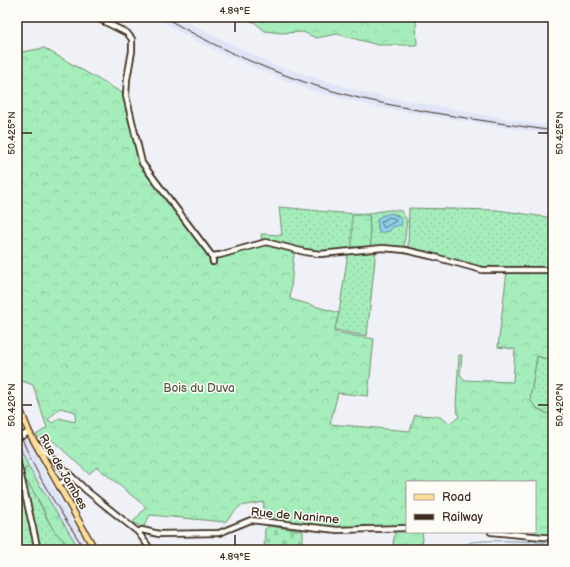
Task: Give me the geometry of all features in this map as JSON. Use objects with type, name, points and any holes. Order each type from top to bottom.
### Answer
[{"type":"main road","name":"Rue de Jambes","points":[[17,402],[28,432],[59,484],[95,550]]},
{"type":"street","points":[[95,17],[127,33],[132,39],[132,51],[127,79],[126,96],[142,163],[212,256],[213,262]]},
{"type":"street","points":[[212,256],[220,256],[266,242],[305,252],[320,254],[379,248],[395,249],[431,256],[482,270],[553,270]]},
{"type":"street","points":[[19,437],[28,432]]},
{"type":"street","points":[[33,441],[72,477],[138,532],[151,550]]},
{"type":"street","points":[[17,459],[38,550]]},
{"type":"street","points":[[59,484],[72,477]]},
{"type":"street","name":"Rue de Naninne","points":[[138,532],[142,530],[159,534],[219,533],[251,520],[332,530],[406,528]]},
{"type":"street","points":[[501,533],[553,538]]},
{"type":"shaded area","points":[[155,17],[176,17],[274,65],[369,94],[553,127],[553,135],[376,107],[310,90],[241,62],[192,39]]},
{"type":"shaded area","points":[[17,407],[24,432],[46,475],[89,550],[80,550],[29,468],[17,439]]},
{"type":"green space","points":[[239,17],[418,17],[416,18],[417,45],[378,45],[337,34],[316,38],[303,32],[281,33],[265,31],[254,22]]},
{"type":"green space","name":"Bois du Duva","points":[[44,48],[124,94],[141,163],[206,249],[210,264],[216,262],[217,259],[256,247],[274,246],[294,253],[290,299],[339,313],[334,332],[374,339],[368,396],[338,393],[330,424],[410,431],[415,415],[438,416],[449,423],[459,417],[456,406],[459,355],[462,355],[460,374],[464,380],[513,382],[515,349],[498,347],[507,271],[553,270],[553,361],[537,356],[530,399],[539,410],[553,415],[553,535],[526,533],[536,533],[536,481],[406,481],[406,525],[330,527],[263,519],[264,502],[240,506],[225,522],[150,515],[143,528],[133,522],[146,507],[97,467],[89,474],[49,437],[42,441],[36,435],[47,428],[33,385],[17,379],[17,53]],"holes":[[[60,408],[76,412],[75,422],[59,418],[53,423],[48,420]]]},
{"type":"green space","points":[[279,207],[346,213],[368,213],[397,210],[401,211],[407,220],[404,248],[371,248],[369,215],[352,250],[321,252],[305,251],[262,241],[261,234],[282,235]],"holes":[[[396,214],[402,220],[396,226],[379,232],[377,220],[381,216]]]},
{"type":"green space","points":[[409,208],[497,210],[553,218],[553,268],[483,268],[408,248]]},
{"type":"green space","points":[[352,215],[369,215],[371,248],[352,250]]},
{"type":"green space","points":[[376,250],[367,336],[334,330],[339,313],[348,253]]},
{"type":"green space","points":[[537,356],[553,361],[553,415],[539,410],[530,399]]},
{"type":"green space","points":[[17,439],[29,468],[24,478],[35,494],[52,528],[74,550],[40,550],[17,453]]},
{"type":"green space","points":[[26,468],[29,468],[80,550],[74,550],[52,528],[42,506],[24,478],[23,473]]},
{"type":"green space","points":[[21,480],[37,550],[22,550],[17,540],[17,481]]},
{"type":"green space","points":[[269,526],[303,531],[303,550],[264,550],[265,529]]},
{"type":"green space","points":[[406,530],[406,533],[422,533],[423,539],[420,550],[405,550],[404,545],[395,546],[393,544],[395,531]]},
{"type":"water","points":[[391,213],[400,217],[402,220],[401,225],[392,227],[390,231],[379,233],[377,220],[381,216]]},
{"type":"waterway","points":[[462,550],[469,543],[484,541],[524,541],[553,544]]},
{"type":"railway","points":[[164,17],[210,42],[258,65],[333,91],[407,108],[553,131]]},
{"type":"railway","points":[[17,424],[38,474],[85,550]]}]
